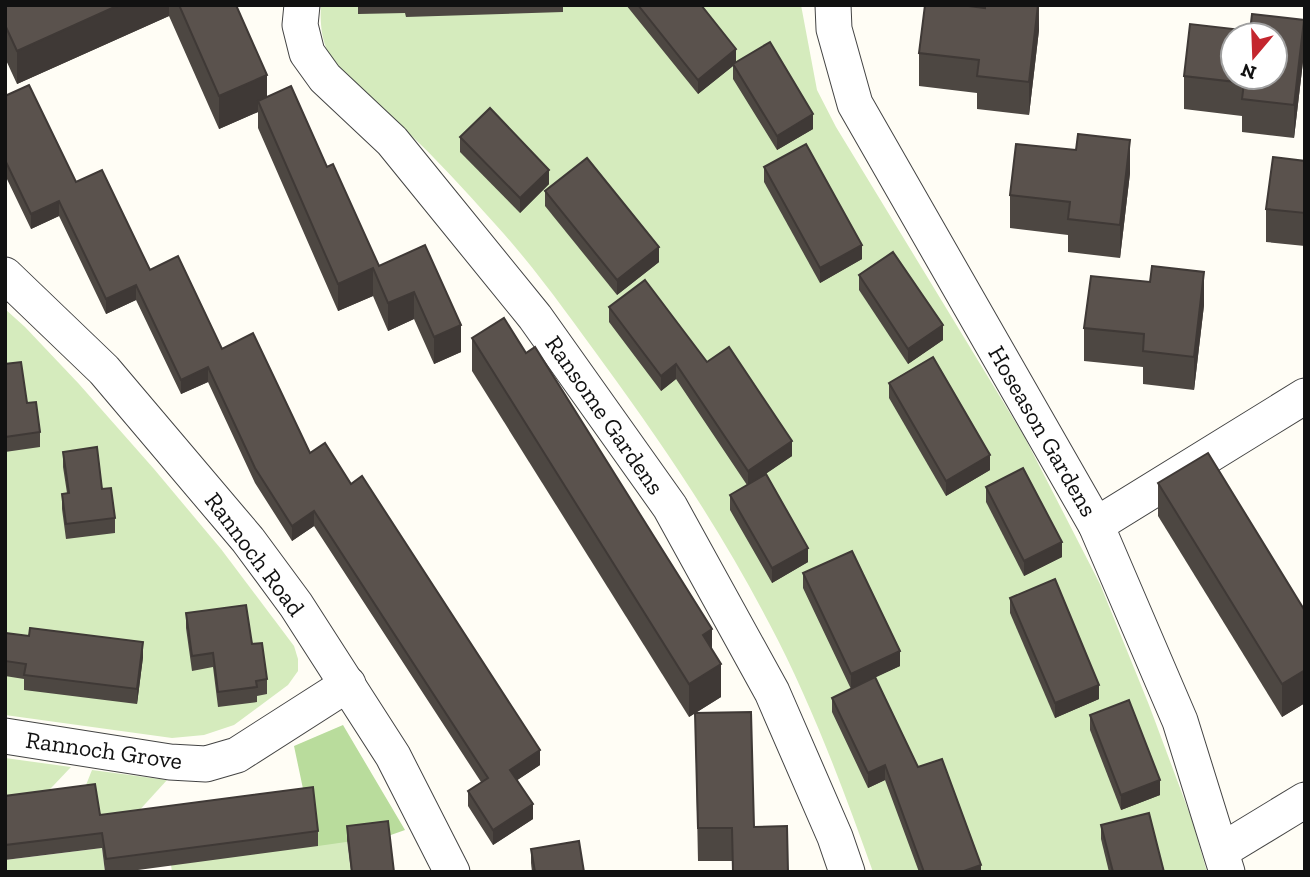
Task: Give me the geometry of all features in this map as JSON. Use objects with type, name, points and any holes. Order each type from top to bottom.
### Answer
[{"type":"street","name":"Ransome Gardens","points":[[302,5],[300,25],[307,53],[319,69],[392,141],[535,317],[670,507],[772,692],[835,837],[847,872]]},
{"type":"street","name":"Hoseason Gardens","points":[[833,5],[834,29],[855,104],[1096,525],[1180,721],[1224,861]]},
{"type":"street","name":"Rannoch Road","points":[[5,275],[104,370],[248,540],[296,605],[393,756],[452,872]]},
{"type":"street","points":[[1096,525],[1305,396]]},
{"type":"street","name":"Rannoch Grove","points":[[5,736],[170,762],[206,764],[237,755],[348,684]]},
{"type":"street","points":[[1224,861],[1305,800]]},
{"type":"green space","points":[[321,5],[801,5],[817,90],[836,127],[1024,436],[1100,584],[1192,820],[1207,872],[873,872],[826,746],[799,683],[751,589],[691,490],[626,395],[517,250],[428,152],[357,89],[336,65],[324,41]]},
{"type":"green space","points":[[5,309],[79,384],[154,469],[221,549],[294,646],[298,671],[288,685],[234,725],[204,735],[172,738],[5,715]]},
{"type":"green space","points":[[343,725],[405,830],[388,836],[318,846],[313,802],[306,803],[294,746]]},
{"type":"green space","points":[[5,758],[71,767],[34,806],[5,810]]},
{"type":"green space","points":[[92,770],[167,780],[125,826],[100,830],[80,800]]},
{"type":"green space","points":[[347,840],[351,872],[172,872],[171,865]]},
{"type":"green space","points":[[102,848],[105,872],[5,872],[5,860]]},
{"type":"building","points":[[5,5],[119,5],[17,51],[5,25]]},
{"type":"building","points":[[179,5],[236,5],[267,75],[219,96]]},
{"type":"building","points":[[638,5],[701,5],[736,49],[698,80]]},
{"type":"building","points":[[925,5],[985,8],[985,5],[1038,5],[1029,82],[977,76],[979,60],[919,53]]},
{"type":"building","points":[[1252,14],[1304,20],[1294,105],[1242,99],[1243,91],[1289,91],[1289,21],[1251,21]]},
{"type":"building","points":[[1190,24],[1219,27],[1219,80],[1184,76]]},
{"type":"building","points":[[770,42],[813,114],[777,136],[733,64]]},
{"type":"building","points":[[29,85],[76,182],[102,170],[150,270],[178,256],[222,349],[253,333],[310,453],[325,443],[351,484],[362,476],[540,750],[510,770],[533,804],[493,830],[468,791],[488,778],[314,511],[292,526],[255,468],[208,367],[181,380],[136,285],[106,299],[59,201],[31,214],[5,160],[5,96]]},
{"type":"building","points":[[291,86],[327,167],[333,164],[379,266],[425,245],[461,325],[434,337],[414,292],[388,303],[373,268],[338,284],[258,101]]},
{"type":"building","points":[[490,108],[549,170],[520,198],[460,137]]},
{"type":"building","points":[[1078,134],[1130,140],[1120,225],[1068,219],[1070,202],[1010,195],[1016,144],[1076,150]]},
{"type":"building","points":[[806,144],[862,245],[820,268],[764,167]]},
{"type":"building","points":[[1273,157],[1305,161],[1305,213],[1266,209]]},
{"type":"building","points":[[587,158],[659,247],[617,280],[545,191]]},
{"type":"building","points":[[893,252],[943,325],[908,349],[859,275]]},
{"type":"building","points":[[1152,266],[1204,272],[1194,357],[1143,351],[1144,334],[1084,328],[1091,276],[1150,282]]},
{"type":"building","points":[[645,280],[707,362],[729,347],[792,441],[748,471],[676,364],[661,376],[609,307]]},
{"type":"building","points":[[504,318],[526,353],[535,347],[712,629],[703,635],[721,664],[689,684],[472,338]]},
{"type":"building","points":[[933,357],[990,455],[946,481],[889,383]]},
{"type":"building","points":[[21,362],[27,403],[36,402],[40,432],[5,437],[5,364]]},
{"type":"building","points":[[97,447],[102,489],[111,488],[115,518],[66,524],[62,494],[69,493],[63,452]]},
{"type":"building","points":[[1208,453],[1305,611],[1305,670],[1282,684],[1158,483]]},
{"type":"building","points":[[1023,468],[1062,542],[1024,561],[986,487]]},
{"type":"building","points":[[766,474],[808,548],[772,568],[730,495]]},
{"type":"building","points":[[852,551],[900,651],[851,674],[803,573]]},
{"type":"building","points":[[1055,579],[1099,685],[1055,703],[1010,598]]},
{"type":"building","points":[[246,605],[252,644],[262,643],[267,679],[256,681],[257,687],[218,692],[213,653],[192,656],[186,613]]},
{"type":"building","points":[[30,628],[143,642],[137,689],[24,675],[26,664],[5,661],[5,633],[29,636]]},
{"type":"building","points":[[875,677],[918,767],[942,759],[981,865],[961,872],[924,872],[885,765],[868,773],[832,698]]},
{"type":"building","points":[[1129,700],[1160,780],[1121,795],[1090,715]]},
{"type":"building","points":[[751,712],[754,827],[787,826],[788,872],[733,872],[732,828],[698,828],[695,713]]},
{"type":"building","points":[[95,784],[100,815],[313,787],[318,831],[106,859],[102,833],[5,845],[5,796]]},
{"type":"building","points":[[1149,813],[1164,872],[1113,872],[1101,825]]},
{"type":"building","points":[[388,821],[394,872],[352,872],[347,826]]},
{"type":"building","points":[[579,841],[584,872],[535,872],[531,849]]}]
